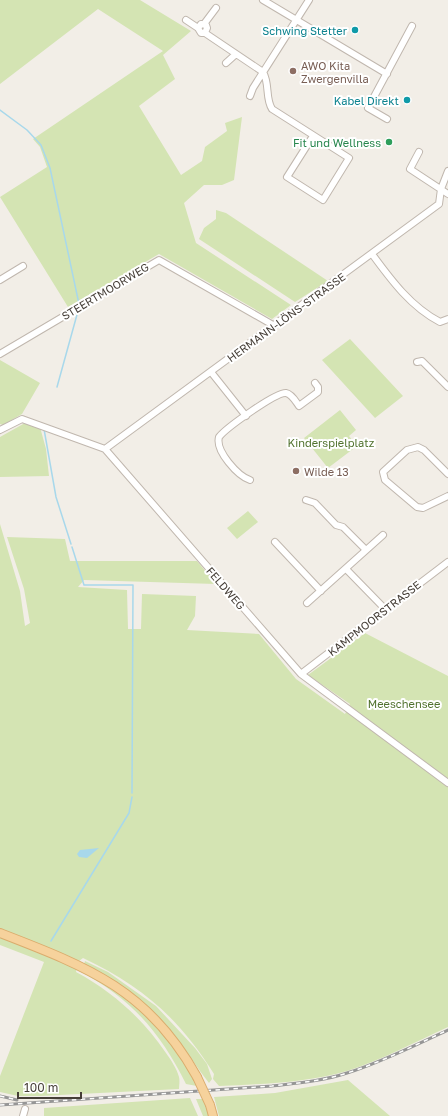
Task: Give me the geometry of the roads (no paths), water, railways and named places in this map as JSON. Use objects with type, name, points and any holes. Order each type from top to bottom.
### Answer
[{"type":"main road","points":[[0,933],[81,965],[124,991],[146,1010],[168,1033],[184,1054],[197,1077],[210,1105],[213,1116]]},
{"type":"street","points":[[262,0],[388,74]]},
{"type":"street","points":[[250,96],[263,72],[309,0]]},
{"type":"street","points":[[198,28],[201,24],[204,24],[216,8]]},
{"type":"street","points":[[186,20],[198,28],[201,33],[205,33],[263,72],[267,80],[269,105],[272,109],[349,158],[323,200],[287,177],[313,136]]},
{"type":"street","points":[[204,24],[208,28],[205,33]]},
{"type":"street","points":[[387,119],[368,108],[388,74],[412,26]]},
{"type":"street","points":[[226,63],[236,54]]},
{"type":"street","points":[[419,152],[410,169],[448,194]]},
{"type":"street","name":"HERMANN-LÖNS-STRASSE","points":[[105,449],[439,204],[441,189],[448,171]]},
{"type":"street","points":[[372,254],[401,291],[426,314],[440,322],[448,320]]},
{"type":"street","name":"STEERTMOORWEG","points":[[0,354],[159,260],[273,325]]},
{"type":"street","points":[[0,280],[23,266]]},
{"type":"street","points":[[417,362],[422,361],[448,387]]},
{"type":"street","points":[[211,372],[246,416]]},
{"type":"street","points":[[250,480],[243,477],[220,451],[218,442],[222,433],[273,398],[285,392],[290,394],[299,406],[318,392],[318,387],[315,383]]},
{"type":"street","name":"FELDWEG","points":[[0,430],[22,419],[105,449],[300,674],[448,783]]},
{"type":"street","points":[[448,474],[424,450],[418,447],[407,450],[383,472],[385,480],[417,507],[422,508],[448,496]]},
{"type":"street","points":[[306,500],[315,503],[336,525],[343,527],[366,550]]},
{"type":"street","points":[[307,603],[383,535]]},
{"type":"street","points":[[275,542],[321,591]]},
{"type":"street","name":"KAMPMOORSTRASSE","points":[[300,674],[448,562]]},
{"type":"street","points":[[346,569],[386,610]]},
{"type":"street","points":[[23,1116],[25,1109]]},
{"type":"water","points":[[99,848],[87,858],[79,857],[77,854],[80,850]]},
{"type":"waterway","points":[[0,110],[27,130],[41,145],[50,168],[79,304]]},
{"type":"waterway","points":[[57,387],[78,311]]},
{"type":"waterway","points":[[44,429],[56,497],[71,544]]},
{"type":"waterway","points":[[72,547],[84,585],[133,585],[132,793]]},
{"type":"waterway","points":[[51,941],[129,813],[132,797]]},
{"type":"railway","points":[[0,1105],[272,1086],[319,1080],[338,1076],[373,1064],[448,1030]]},
{"type":"railway","points":[[0,1096],[17,1100]]},
{"type":"place","name":"Schwing Stetter","points":[[355,30]]},
{"type":"place","name":"AWO Kita Zwergenvilla","points":[[293,71]]},
{"type":"place","name":"Kabel Direkt","points":[[407,100]]},
{"type":"place","name":"Fit und Wellness","points":[[389,142]]},
{"type":"place","name":"Wilde 13","points":[[296,471]]},
{"type":"park label","name":"Kinderspielplatz","points":[[331,442]]},
{"type":"park label","name":"Meeschensee","points":[[404,703]]}]
